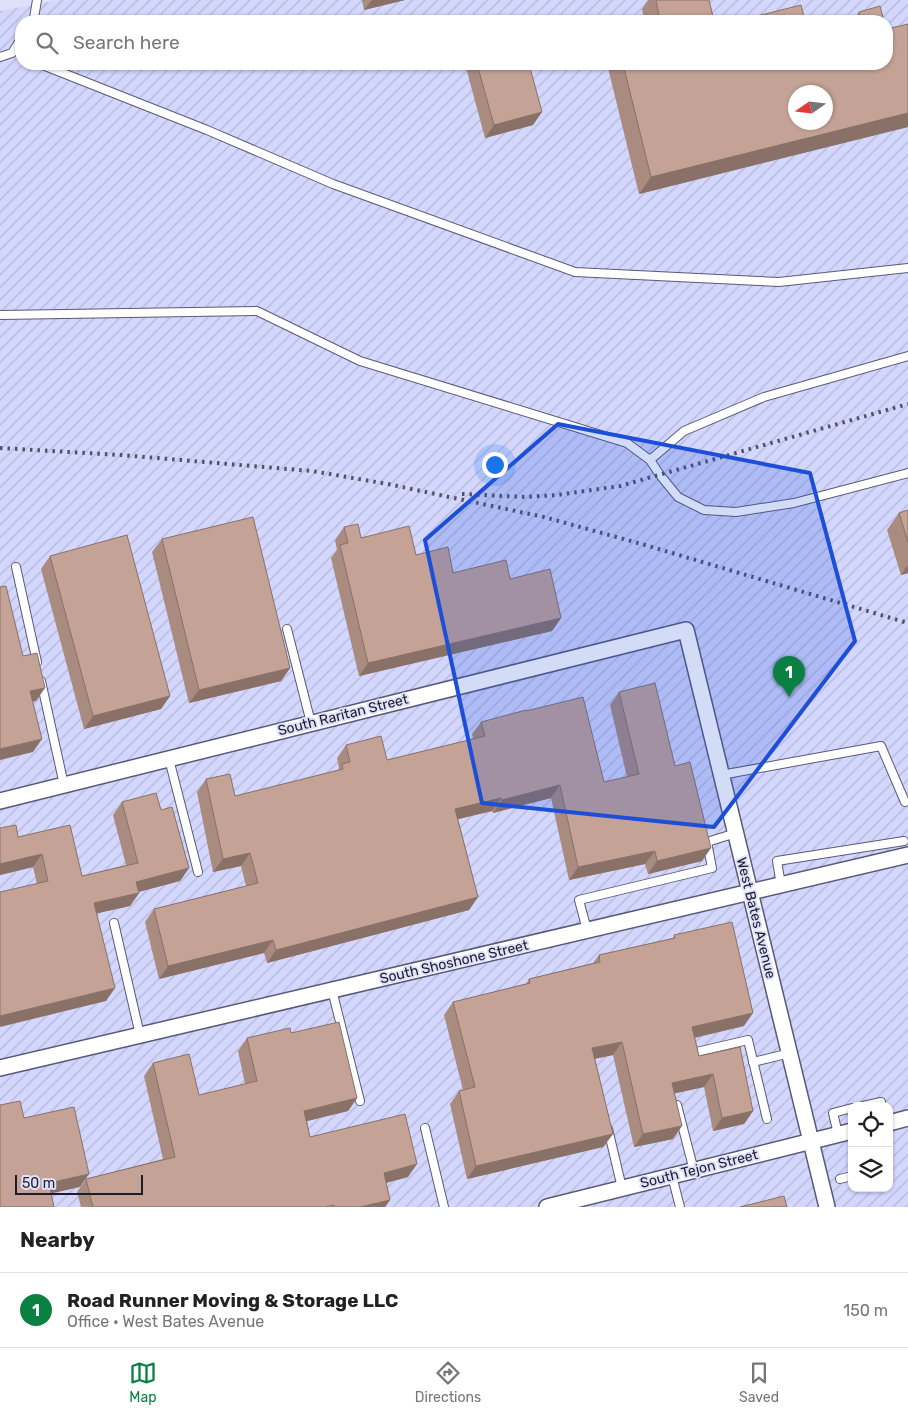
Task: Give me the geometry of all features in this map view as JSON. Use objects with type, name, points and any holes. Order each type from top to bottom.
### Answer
[{"type":"street","name":"South Raritan Street","points":[[0,801],[686,630]]},
{"type":"street","name":"West Bates Avenue","points":[[686,630],[827,1207]]},
{"type":"street","name":"South Shoshone Street","points":[[0,1068],[781,885],[906,848]]},
{"type":"street","points":[[893,1122],[908,1118]]},
{"type":"street","name":"South Tejon Street","points":[[547,1207],[568,1204],[622,1188],[845,1133]]},
{"type":"lane","points":[[34,15],[37,0]]},
{"type":"lane","points":[[12,53],[15,48]]},
{"type":"lane","points":[[0,57],[12,53],[15,54]]},
{"type":"lane","points":[[55,70],[207,130],[333,184],[575,272],[779,282],[908,268]]},
{"type":"lane","points":[[0,315],[257,311],[360,360],[627,443],[650,460],[678,497],[704,510],[736,512],[794,503],[908,473]]},
{"type":"lane","points":[[650,460],[684,431],[764,397],[908,356]]},
{"type":"lane","points":[[16,567],[64,785]]},
{"type":"lane","points":[[287,630],[311,723]]},
{"type":"lane","points":[[721,775],[881,746],[904,802]]},
{"type":"lane","points":[[170,758],[198,872]]},
{"type":"lane","points":[[587,930],[580,900],[712,868],[706,842],[736,833]]},
{"type":"lane","points":[[781,885],[777,861],[906,848]]},
{"type":"lane","points":[[114,923],[140,1036]]},
{"type":"lane","points":[[332,990],[360,1101]]},
{"type":"lane","points":[[692,1053],[748,1040],[767,1119]]},
{"type":"lane","points":[[753,1062],[790,1053]]},
{"type":"lane","points":[[675,1099],[694,1171]]},
{"type":"lane","points":[[845,1133],[833,1112],[848,1109]]},
{"type":"lane","points":[[605,1118],[622,1188]]},
{"type":"lane","points":[[425,1128],[444,1207]]},
{"type":"lane","points":[[672,1176],[680,1207]]},
{"type":"lane","points":[[840,1179],[848,1177]]},
{"type":"highlighted area","points":[[558,424],[810,473],[855,641],[714,827],[482,803],[425,540]]},
{"type":"shaded area","points":[[59,0],[908,0],[908,1207],[0,1207],[0,11]]},
{"type":"building","points":[[656,0],[709,0],[713,15],[659,15]]},
{"type":"building","points":[[801,5],[804,15],[761,15]]},
{"type":"building","points":[[880,6],[882,15],[860,15],[859,12]]},
{"type":"building","points":[[908,24],[908,113],[651,177],[624,70],[893,70],[893,28]]},
{"type":"building","points":[[479,70],[531,70],[542,112],[494,125]]},
{"type":"building","points":[[908,510],[908,542],[899,513]]},
{"type":"building","points":[[253,517],[290,668],[199,690],[162,539]]},
{"type":"building","points":[[358,524],[361,538],[409,526],[416,555],[448,547],[453,573],[506,560],[510,579],[550,569],[561,618],[368,663],[340,545],[348,543],[344,527]]},
{"type":"building","points":[[127,535],[170,696],[93,716],[50,556]]},
{"type":"building","points":[[6,586],[23,656],[37,653],[45,688],[30,691],[42,739],[0,749],[0,587]]},
{"type":"building","points":[[655,683],[675,766],[690,762],[711,848],[657,861],[655,851],[578,867],[560,785],[502,800],[501,798],[455,809],[478,897],[276,950],[273,940],[168,966],[154,909],[258,883],[250,853],[223,859],[206,779],[230,774],[235,796],[343,769],[342,764],[350,762],[346,745],[381,736],[387,760],[485,736],[481,722],[583,697],[604,782],[639,774],[619,692]]},
{"type":"building","points":[[156,793],[161,810],[172,807],[189,868],[136,882],[139,893],[94,903],[115,988],[0,1016],[0,892],[48,881],[42,854],[0,864],[0,828],[16,825],[18,837],[70,825],[82,876],[138,863],[122,802]]},
{"type":"building","points":[[732,922],[753,1013],[692,1027],[699,1056],[740,1047],[753,1111],[722,1118],[713,1074],[672,1083],[682,1126],[643,1134],[622,1042],[592,1048],[613,1134],[476,1166],[459,1091],[475,1087],[453,1002],[530,983],[529,979],[600,962],[599,955],[675,938],[674,935]]},
{"type":"building","points":[[339,1022],[357,1098],[304,1111],[310,1137],[405,1114],[417,1164],[384,1173],[390,1200],[360,1207],[334,1207],[334,1205],[325,1207],[93,1207],[86,1179],[175,1157],[153,1063],[189,1054],[199,1095],[257,1081],[247,1038],[290,1028],[291,1033]]},
{"type":"building","points":[[20,1101],[24,1118],[74,1107],[89,1174],[49,1183],[54,1207],[0,1207],[0,1105]]},
{"type":"building","points":[[784,1196],[787,1207],[740,1207]]},
{"type":"railway","points":[[462,494],[525,497],[557,495],[620,486],[908,404]]},
{"type":"railway","points":[[0,448],[121,455],[312,471],[388,484],[544,517],[908,623]]},
{"type":"place","name":"Road Runner Moving & Storage LLC","points":[[789,697]]}]
